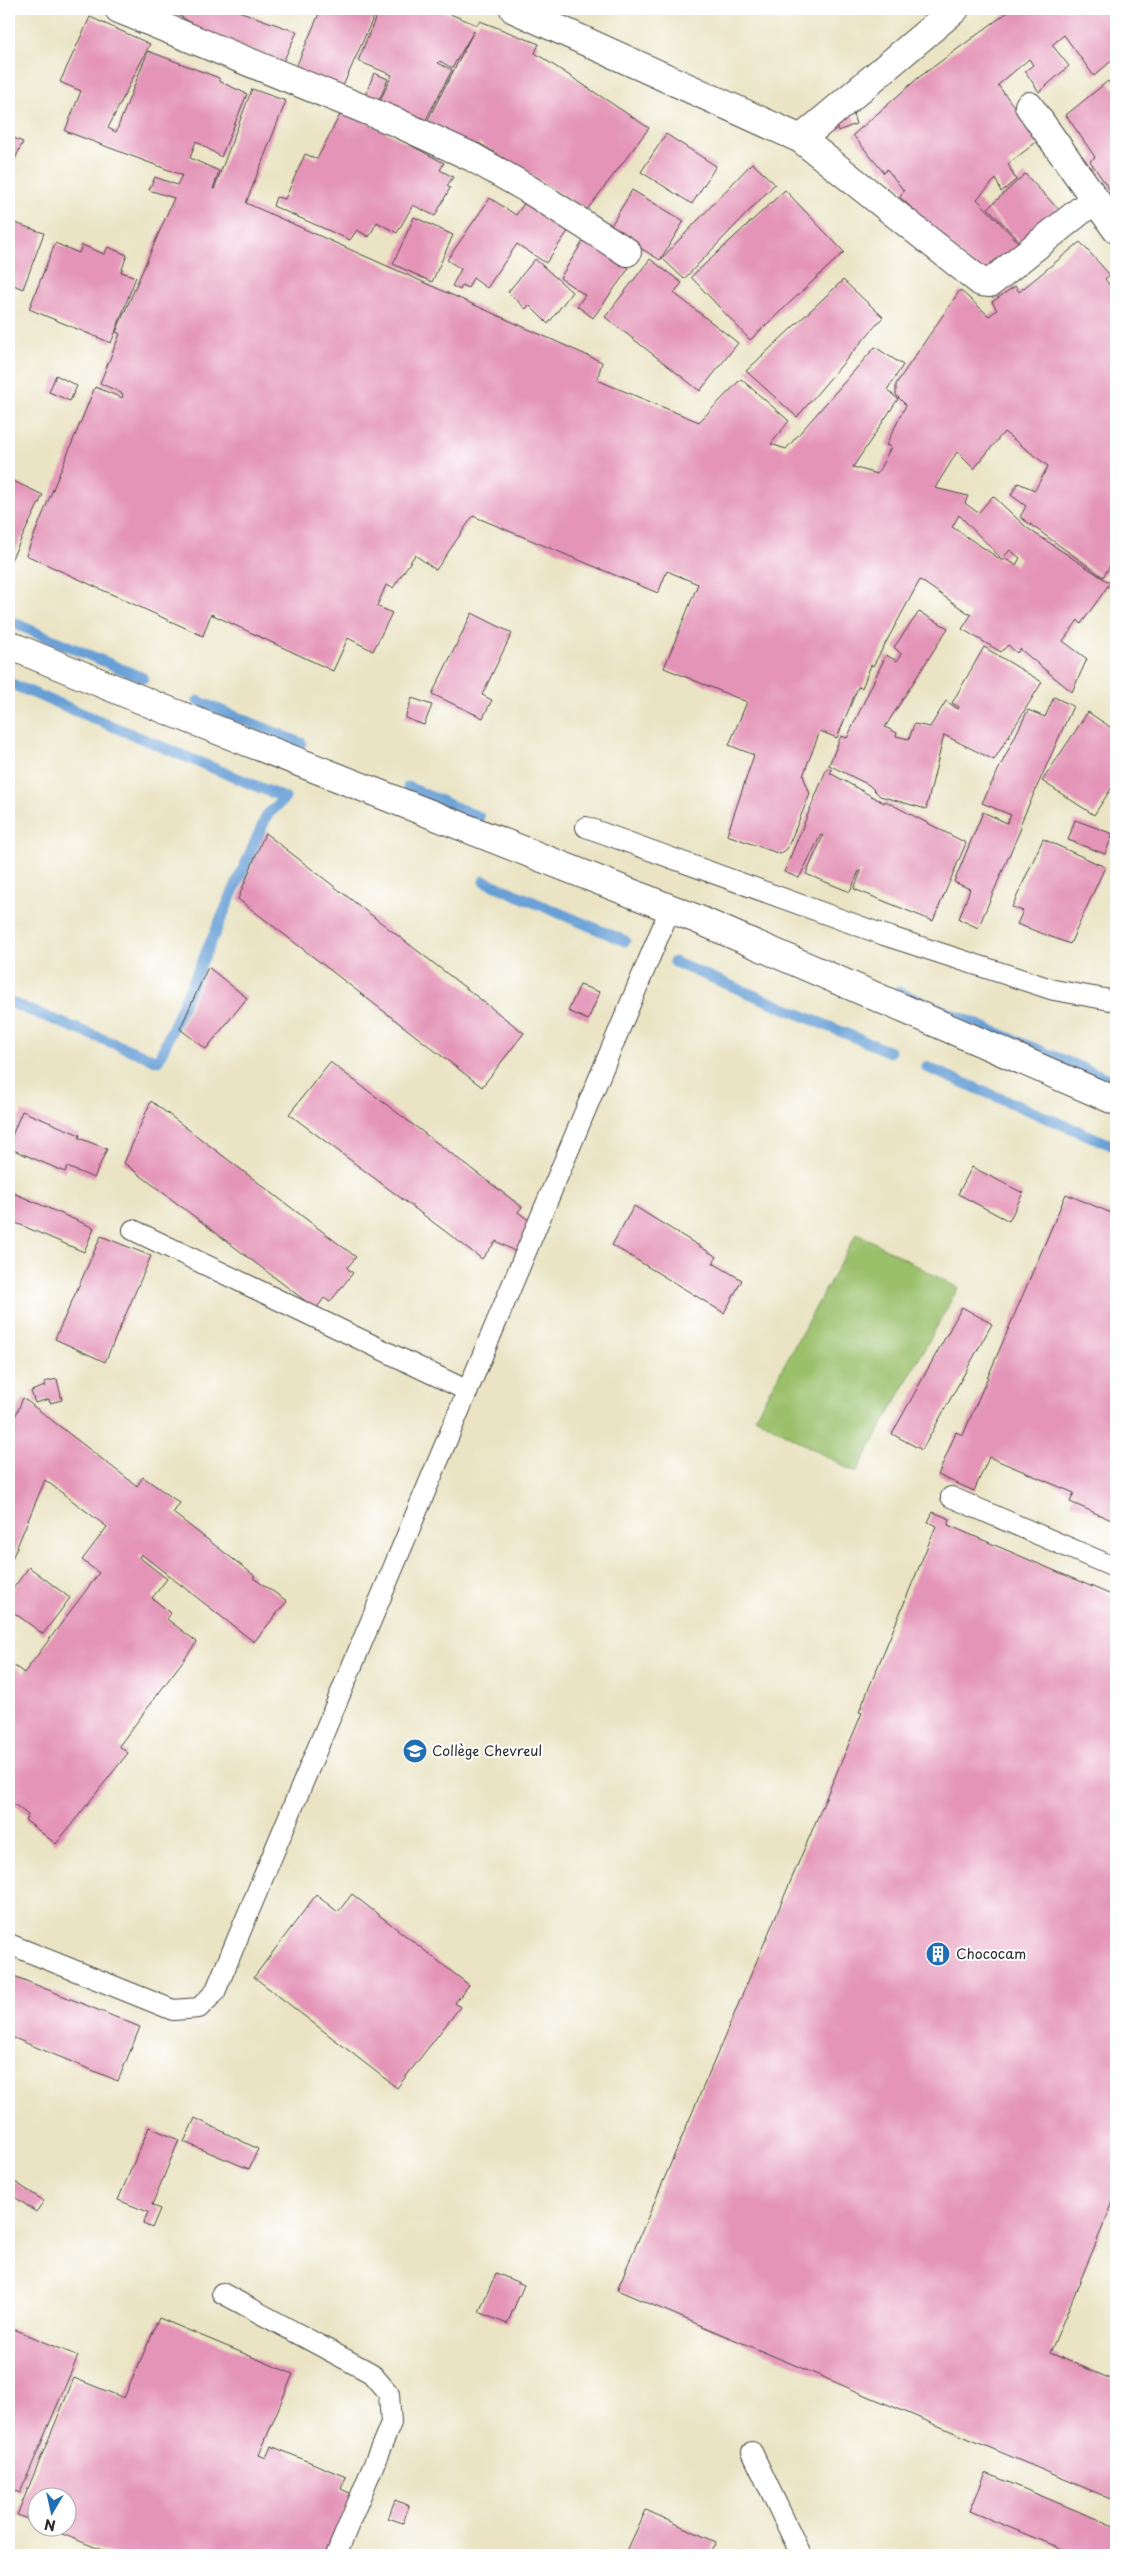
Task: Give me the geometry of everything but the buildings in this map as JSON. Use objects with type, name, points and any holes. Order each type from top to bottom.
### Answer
[{"type":"street","points":[[119,9],[398,123],[472,157],[528,189],[628,252]]},
{"type":"street","points":[[514,9],[801,139],[981,282],[990,282],[1095,199]]},
{"type":"street","points":[[801,139],[954,9]]},
{"type":"street","points":[[1029,106],[1116,228]]},
{"type":"street","points":[[9,645],[159,707],[670,909],[1116,1102]]},
{"type":"lane","points":[[586,827],[894,938],[1054,990],[1116,1001]]},
{"type":"lane","points":[[9,1944],[173,2010],[199,2008],[215,1992],[670,909]]},
{"type":"lane","points":[[133,1230],[468,1391]]},
{"type":"lane","points":[[951,1497],[1116,1568]]},
{"type":"lane","points":[[222,2293],[371,2373],[389,2394],[391,2422],[336,2555]]},
{"type":"lane","points":[[752,2452],[801,2555]]},
{"type":"green space","points":[[857,1233],[958,1288],[856,1473],[755,1417]]},
{"type":"waterway","points":[[9,621],[143,678]]},
{"type":"waterway","points":[[9,683],[285,798],[267,815],[158,1061],[9,1002]]},
{"type":"waterway","points":[[198,701],[301,743]]},
{"type":"waterway","points":[[408,787],[479,817]]},
{"type":"waterway","points":[[484,881],[625,941]]},
{"type":"waterway","points":[[674,962],[890,1052]]},
{"type":"waterway","points":[[898,992],[1116,1082]]},
{"type":"waterway","points":[[926,1067],[1116,1147]]},
{"type":"place","name":"Collège Chevreul","points":[[415,1751]]},
{"type":"place","name":"Chococam","points":[[938,1954]]}]
